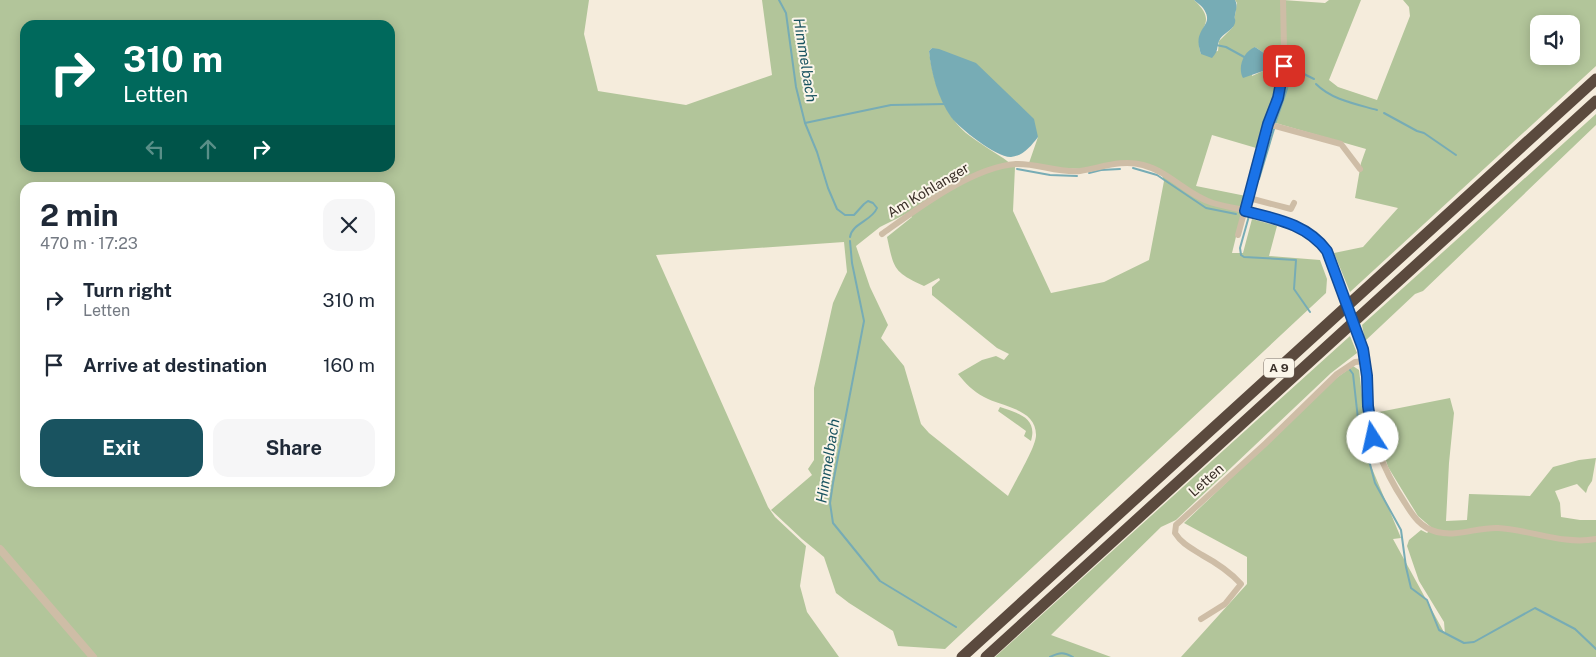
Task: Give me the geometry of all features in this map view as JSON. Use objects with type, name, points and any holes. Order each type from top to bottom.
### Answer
[{"type":"highway","name":"A 9","points":[[962,657],[1596,79]]},
{"type":"highway","name":"A 9","points":[[986,657],[1596,101]]},
{"type":"street","points":[[1238,235],[1268,124],[1278,98],[1284,66],[1283,0]]},
{"type":"street","points":[[1268,124],[1341,144],[1360,169]]},
{"type":"street","name":"Am Kohlanger","points":[[882,234],[917,209],[980,173],[1003,166],[1018,164],[1066,171],[1081,171],[1113,163],[1142,165],[1162,172],[1204,200],[1245,211]]},
{"type":"street","points":[[1249,198],[1291,209],[1294,203]]},
{"type":"street","points":[[1245,211],[1288,222],[1313,236],[1327,251],[1363,349],[1368,410],[1373,440],[1394,486],[1420,523],[1436,532],[1450,534],[1494,528],[1517,529],[1575,540],[1596,539]]},
{"type":"street","name":"Letten","points":[[1201,619],[1225,604],[1241,584],[1214,562],[1188,548],[1179,540],[1175,532],[1176,525],[1266,443],[1337,374],[1355,362],[1365,362]]},
{"type":"street","points":[[0,549],[93,657]]},
{"type":"green space","points":[[0,0],[589,0],[584,34],[598,91],[686,105],[772,75],[762,0],[1194,0],[1206,16],[1199,45],[1201,54],[1218,51],[1219,41],[1233,27],[1237,3],[1235,0],[1283,0],[1325,3],[1329,0],[1361,0],[1329,80],[1338,87],[1377,100],[1410,16],[1409,7],[1403,0],[1596,0],[1596,66],[1350,292],[1334,253],[1363,247],[1398,208],[1355,198],[1361,163],[1366,149],[1272,122],[1263,150],[1212,135],[1196,186],[1246,196],[1232,253],[1243,253],[1252,219],[1277,226],[1269,256],[1320,260],[1327,279],[1326,293],[945,649],[898,646],[893,631],[836,593],[824,557],[771,510],[812,475],[808,469],[814,460],[814,388],[833,303],[847,272],[844,242],[656,255],[768,507],[775,517],[806,546],[800,586],[807,612],[839,657],[0,657]],"holes":[[[1255,47],[1276,61],[1277,69],[1263,71],[1252,76]],[[932,48],[1038,137],[1029,163],[1058,168],[1081,169],[1144,163],[1160,169],[1164,181],[1149,260],[1104,282],[1051,293],[1013,211],[1015,167],[970,136],[954,119],[937,87],[929,51]],[[910,212],[912,217],[887,237],[897,269],[924,286],[939,278],[940,280],[932,287],[932,295],[997,348],[1009,354],[1004,360],[996,356],[982,360],[958,374],[980,395],[1024,414],[1035,427],[1035,442],[1008,496],[929,433],[921,424],[904,366],[881,338],[888,325],[870,287],[856,246],[880,227]]]},
{"type":"green space","points":[[1596,114],[1596,125],[1423,291],[1415,294],[1365,341],[1362,325]]},
{"type":"green space","points":[[1350,336],[1357,353],[1331,373],[1176,520],[1161,527],[1051,635],[1111,657],[995,657]]},
{"type":"green space","points":[[1353,366],[1359,370],[1367,437],[1366,454],[1401,538],[1393,539],[1445,634],[1444,622],[1419,581],[1407,546],[1409,540],[1421,530],[1427,533],[1432,528],[1418,516],[1388,467],[1378,435],[1374,413],[1450,398],[1454,413],[1446,521],[1467,520],[1469,494],[1530,496],[1553,467],[1579,460],[1596,458],[1592,481],[1586,493],[1577,484],[1555,491],[1560,503],[1561,517],[1596,520],[1596,657],[1181,657],[1247,584],[1247,557],[1184,523],[1335,379]]},
{"type":"green space","points":[[1000,407],[1019,414],[1029,421],[1032,426],[1031,441],[1024,436],[1026,431],[998,411]]},
{"type":"water","points":[[1194,0],[1235,0],[1236,2],[1234,26],[1220,38],[1212,58],[1200,52],[1199,39],[1207,16],[1202,7]]},
{"type":"water","points":[[1255,47],[1276,61],[1277,69],[1263,71],[1243,78],[1241,64],[1248,52]]},
{"type":"water","points":[[932,48],[976,63],[1034,119],[1038,137],[1030,147],[1023,153],[1015,156],[1005,156],[979,142],[955,122],[946,110],[936,85],[929,51]]},
{"type":"waterway","name":"Himmelbach","points":[[779,0],[786,13],[796,87],[805,123],[837,209],[845,215],[854,215],[868,201],[877,208],[871,216],[854,228],[850,237]]},
{"type":"waterway","points":[[1216,45],[1226,47],[1246,58]]},
{"type":"waterway","points":[[1289,70],[1314,79]]},
{"type":"waterway","points":[[1275,124],[1287,89],[1290,71]]},
{"type":"waterway","points":[[1316,84],[1337,98],[1377,110]]},
{"type":"waterway","points":[[805,123],[891,105],[946,104]]},
{"type":"waterway","points":[[1384,113],[1424,133],[1456,155]]},
{"type":"waterway","points":[[1259,179],[1274,129]]},
{"type":"waterway","points":[[1133,168],[1157,175],[1206,208],[1236,214]]},
{"type":"waterway","points":[[1017,169],[1050,175],[1077,176]]},
{"type":"waterway","points":[[1089,173],[1120,169]]},
{"type":"waterway","points":[[1249,216],[1240,248],[1241,255],[1244,257],[1296,260],[1294,289],[1310,312]]},
{"type":"waterway","name":"Himmelbach","points":[[850,241],[852,263],[864,321],[833,483],[830,503],[833,523],[880,581],[956,627]]},
{"type":"waterway","points":[[1350,370],[1353,374],[1358,419],[1375,483],[1401,530],[1411,588],[1427,600],[1439,630],[1464,643],[1474,642],[1535,608],[1575,629],[1596,649]]},
{"type":"waterway","name":"Himmelbach","points":[[1050,657],[1062,653],[1073,657]]},
{"type":"route","points":[[1284,66],[1278,98],[1268,124],[1245,211],[1288,222],[1304,230],[1327,251],[1363,349],[1367,376],[1366,395],[1373,438]]}]
